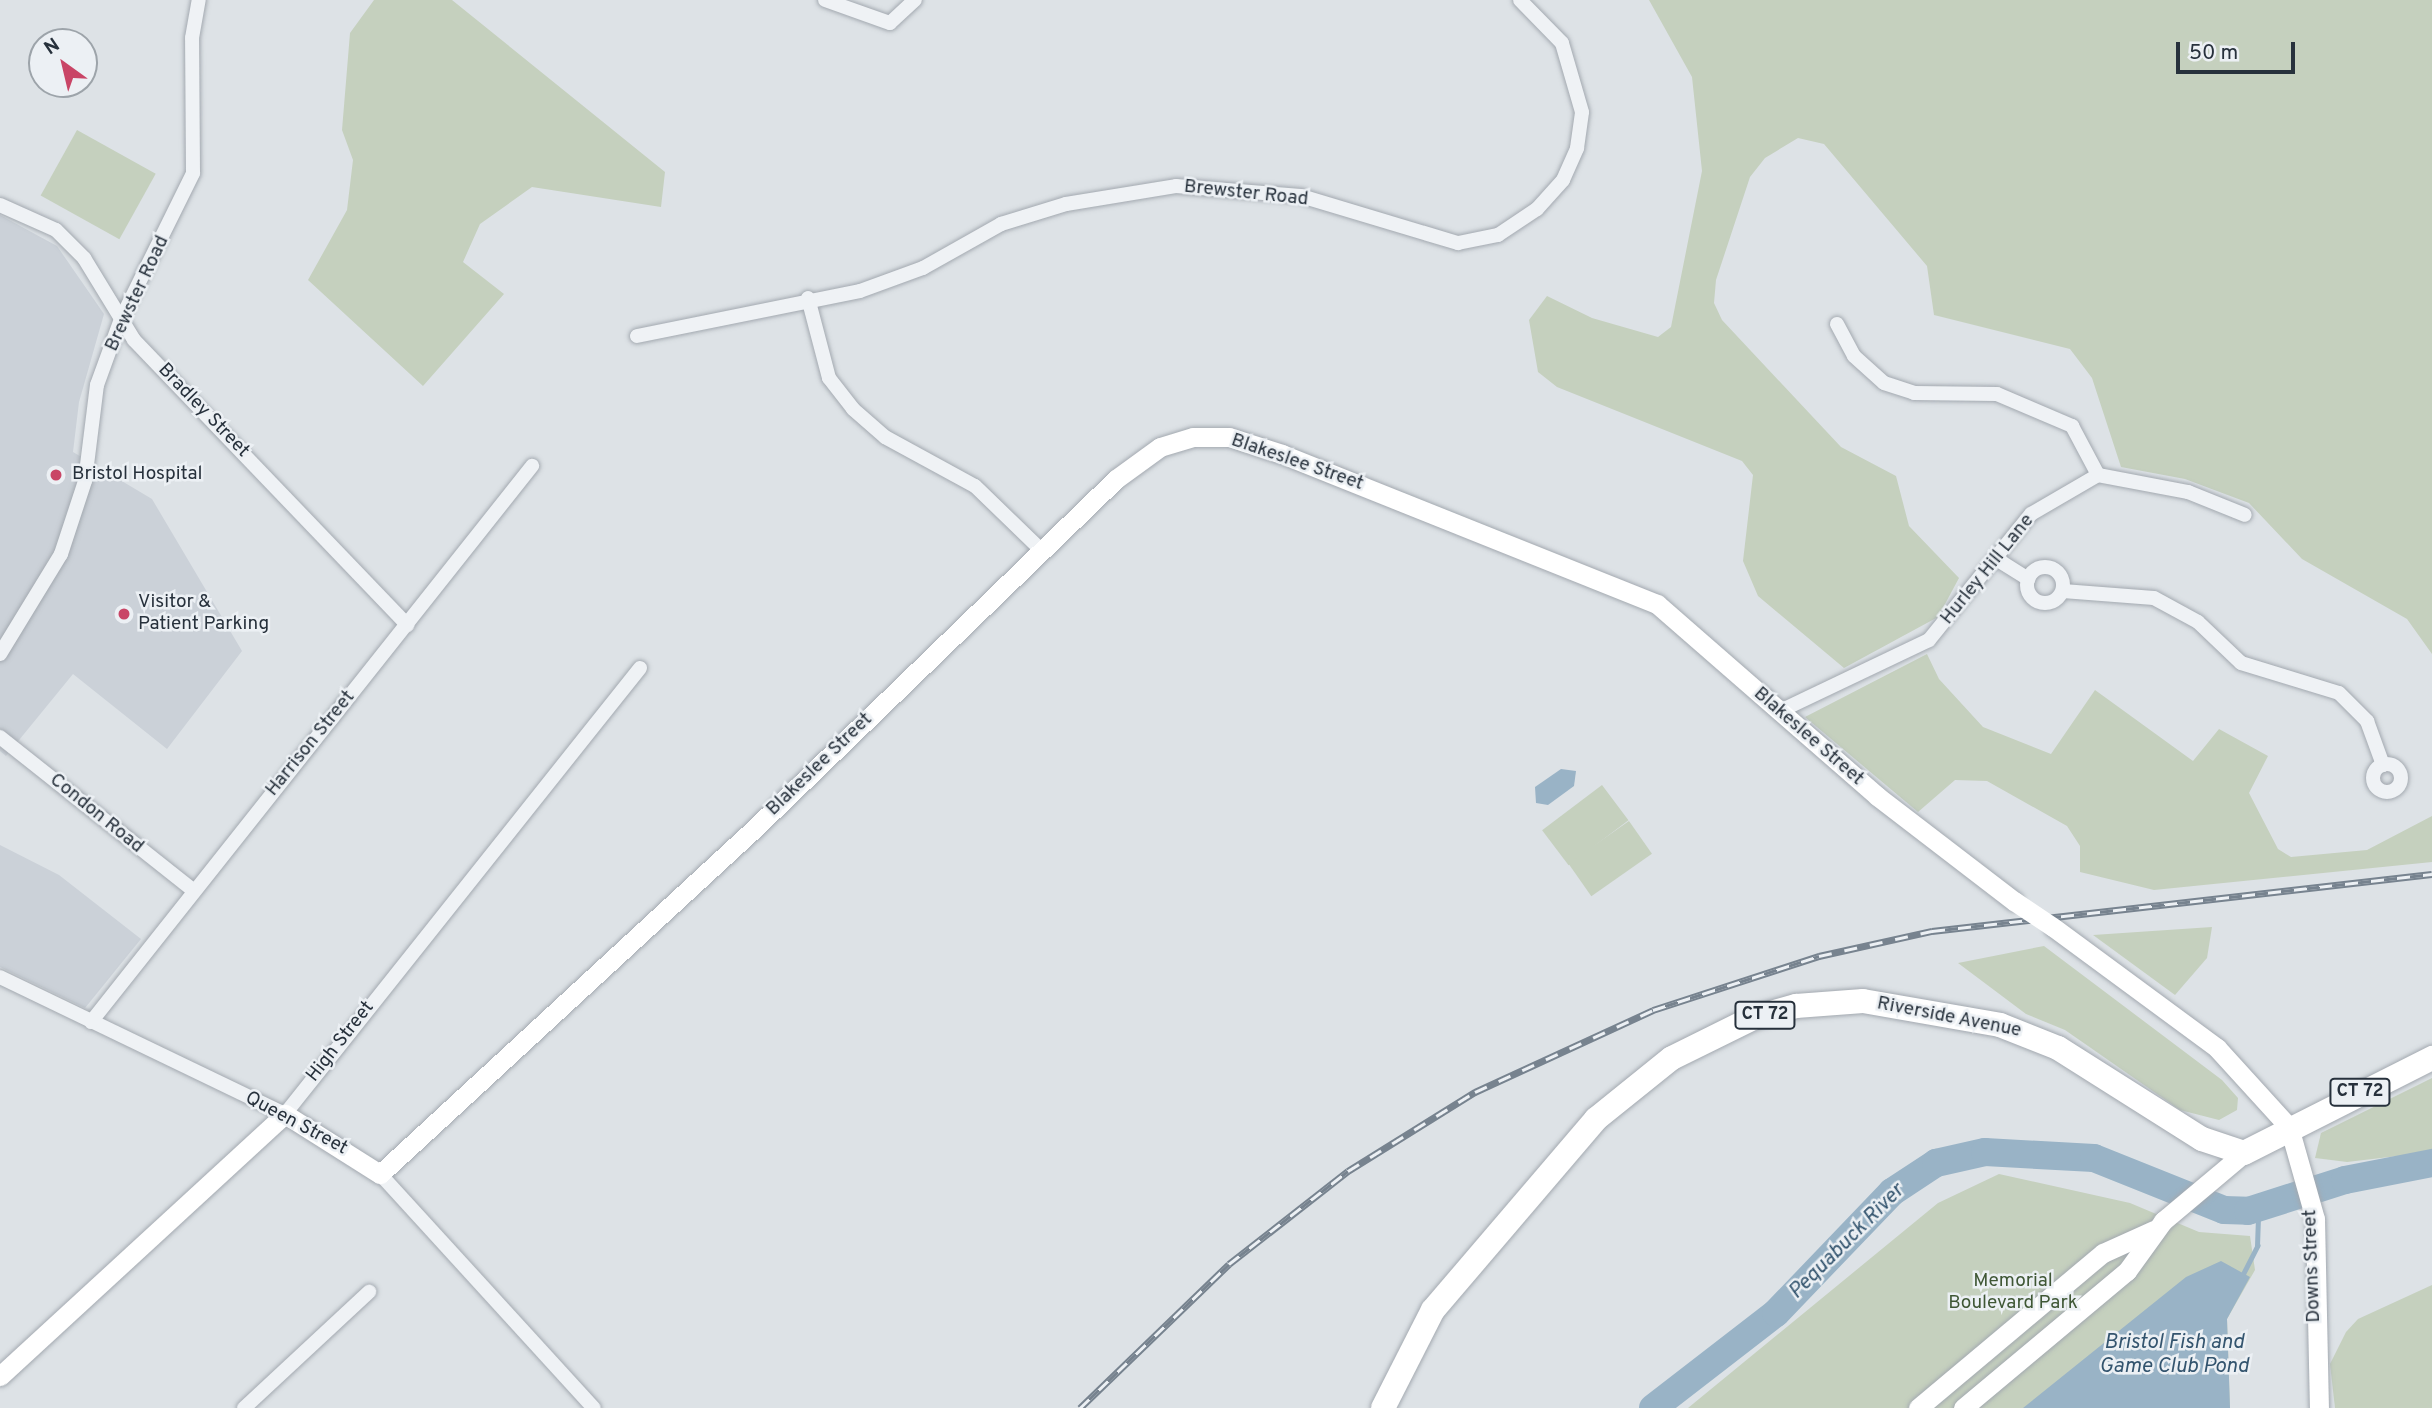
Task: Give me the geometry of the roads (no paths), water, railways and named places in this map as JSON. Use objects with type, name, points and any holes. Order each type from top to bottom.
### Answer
[{"type":"highway","name":"Riverside Avenue","points":[[1382,1408],[1433,1310],[1596,1119],[1672,1058],[1763,1015],[1863,1001],[2000,1025],[2058,1048],[2202,1139],[2244,1153]]},
{"type":"highway","name":"CT 72","points":[[2244,1153],[2289,1127],[2432,1058]]},
{"type":"street","name":"Brewster Road","points":[[0,654],[61,554],[74,518],[97,385],[121,319],[193,173],[192,38],[199,0]]},
{"type":"street","points":[[825,0],[890,23],[915,0]]},
{"type":"street","name":"Brewster Road","points":[[637,336],[808,298],[860,291],[923,268],[1001,224],[1066,204],[1176,186],[1301,196],[1458,243],[1498,234],[1537,209],[1563,180],[1577,148],[1582,112],[1562,43],[1520,0]]},
{"type":"street","name":"Bradley Street","points":[[0,205],[56,230],[84,258],[121,319],[407,625]]},
{"type":"street","points":[[808,298],[829,378],[853,409],[885,438],[975,486],[1040,549]]},
{"type":"street","points":[[1838,324],[1854,356],[1884,383],[1914,393],[1997,394],[2072,426],[2098,475],[2188,492],[2245,514]]},
{"type":"street","name":"Blakeslee Street","points":[[380,1174],[755,828],[1040,549],[1160,447],[1193,437],[1229,437],[1635,593],[1680,623],[1778,712],[1919,832],[2053,927],[2224,1055],[2289,1127]]},
{"type":"street","name":"Harrison Street","points":[[91,1022],[193,890],[532,466]]},
{"type":"street","name":"Hurley Hill Lane","points":[[1778,712],[1929,640],[1998,560],[2031,514],[2098,475]]},
{"type":"street","points":[[1998,560],[2028,579]]},
{"type":"street","points":[[2028,579],[2041,567],[2054,569],[2063,591]]},
{"type":"street","points":[[2028,579],[2029,593],[2039,602],[2053,602],[2063,591]]},
{"type":"street","points":[[2063,591],[2154,598],[2198,622],[2241,663],[2339,692],[2367,721],[2383,765]]},
{"type":"street","name":"High Street","points":[[0,1376],[285,1114],[640,668]]},
{"type":"street","name":"Condon Road","points":[[0,737],[193,890]]},
{"type":"street","name":"Queen Street","points":[[0,977],[285,1114],[380,1174],[594,1408]]},
{"type":"street","name":"Downs Street","points":[[2289,1127],[2303,1164],[2315,1219],[2319,1408]]},
{"type":"street","points":[[1918,1408],[2103,1253],[2158,1225],[2244,1153]]},
{"type":"street","points":[[1964,1408],[2127,1271],[2158,1225]]},
{"type":"street","points":[[244,1408],[369,1292]]},
{"type":"water","points":[[1561,769],[1576,771],[1574,786],[1548,805],[1536,803],[1535,787]]},
{"type":"water","name":"Bristol Fish and Game Club Pond","points":[[2221,1261],[2250,1277],[2227,1319],[2230,1408],[2023,1408],[2186,1277]]},
{"type":"waterway","name":"Pequabuck River","points":[[1653,1408],[1776,1313],[1892,1192],[1936,1163],[1985,1152],[2094,1158],[2224,1210],[2248,1211],[2345,1180],[2432,1163]]},
{"type":"waterway","points":[[2242,1276],[2257,1246],[2258,1208]]},
{"type":"railway","points":[[1080,1408],[1229,1264],[1348,1171],[1475,1092],[1653,1010],[1819,956],[1932,931],[2432,874]]},
{"type":"place","name":"Bristol Hospital","points":[[56,475]]},
{"type":"place","name":"Visitor & Patient Parking","points":[[124,614]]},
{"type":"park label","name":"Memorial Boulevard Park","points":[[2013,1293]]}]
